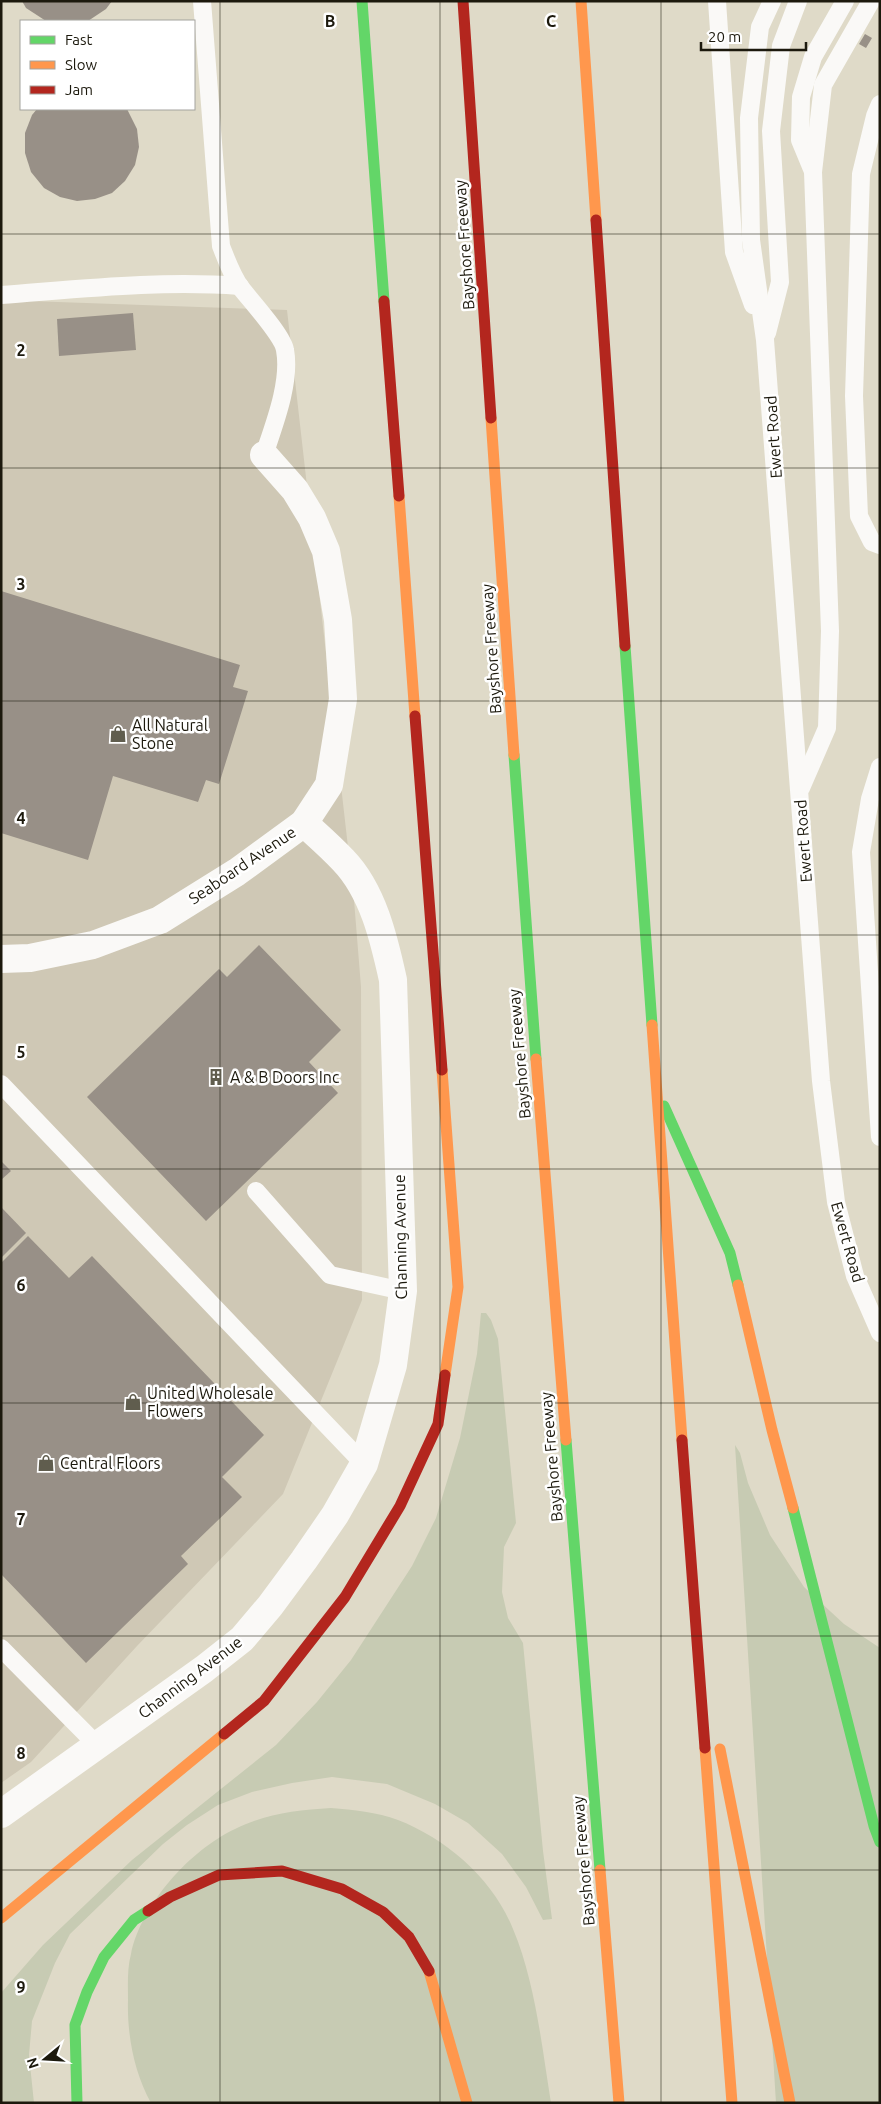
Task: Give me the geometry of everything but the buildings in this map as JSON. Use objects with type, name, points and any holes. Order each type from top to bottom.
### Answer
[{"type":"highway","points":[[1,1918],[264,1700],[344,1597],[400,1506],[438,1424],[458,1288],[362,1]]},
{"type":"highway","name":"Bayshore Freeway","points":[[464,1],[530,987],[619,2103]]},
{"type":"highway","points":[[581,1],[656,1089],[732,2103]]},
{"type":"highway","points":[[656,1089],[730,1253],[772,1430],[874,1826],[880,1842]]},
{"type":"highway","points":[[696,1628],[790,2103]]},
{"type":"highway","points":[[78,2103],[74,2074],[75,2025],[87,1992],[104,1956],[134,1920],[170,1897],[219,1874],[282,1871],[342,1889],[383,1912],[409,1937],[429,1970],[468,2103]]},
{"type":"street","name":"Seaboard Avenue","points":[[1,958],[30,958],[93,945],[160,920],[237,872],[304,823],[329,785],[343,699],[338,620],[326,551],[312,518],[295,490],[264,455]]},
{"type":"street","name":"Channing Avenue","points":[[1,1814],[204,1669],[242,1639],[270,1606],[304,1560],[334,1516],[364,1464],[393,1365],[403,1291],[393,980],[383,933],[366,895],[344,861],[304,823]]},
{"type":"lane","points":[[202,1],[221,246],[229,267],[240,286],[264,316],[285,349],[285,378],[279,414],[264,455]]},
{"type":"lane","name":"Ewert Road","points":[[717,1],[734,252],[765,340]]},
{"type":"lane","name":"Ewert Road","points":[[772,1],[760,27],[749,118],[751,240],[765,340],[821,1081],[836,1202],[855,1276],[880,1333]]},
{"type":"lane","name":"Ewert Road","points":[[765,340],[780,282],[771,131],[781,46],[798,1]]},
{"type":"lane","points":[[813,172],[800,140],[801,97],[813,57],[845,1]]},
{"type":"lane","points":[[800,790],[826,728],[830,631],[813,172],[822,85],[871,1]]},
{"type":"lane","points":[[880,104],[875,116],[861,174],[854,396],[859,516],[872,542],[880,545]]},
{"type":"lane","points":[[1,295],[118,286],[209,284],[240,286]]},
{"type":"lane","points":[[880,767],[870,799],[861,852],[880,1137]]},
{"type":"lane","points":[[1,1084],[364,1464]]},
{"type":"lane","points":[[256,1191],[330,1275],[403,1291]]},
{"type":"lane","points":[[1,1648],[97,1745]]},
{"type":"shaded area","points":[[1,300],[287,310],[354,900],[361,987],[362,1300],[283,1494],[137,1646],[31,1762],[1,1783]]},
{"type":"green space","points":[[481,1313],[486,1313],[491,1320],[498,1339],[516,1523],[504,1547],[502,1592],[508,1618],[523,1643],[543,1851],[552,1919],[543,1920],[526,1887],[502,1854],[468,1823],[435,1804],[387,1784],[332,1777],[252,1792],[218,1805],[187,1825],[163,1844],[70,1934],[55,1963],[32,2021],[29,2055],[34,2103],[1,2103],[1,1993],[43,1945],[132,1860],[276,1745],[317,1702],[351,1660],[412,1566],[436,1518],[460,1438],[477,1354]]},
{"type":"green space","points":[[735,1445],[740,1453],[748,1483],[770,1535],[804,1587],[844,1624],[880,1648],[880,2103],[776,2103]]},
{"type":"green space","points":[[331,1808],[382,1815],[416,1828],[451,1850],[481,1878],[493,1894],[513,1929],[527,1970],[537,2014],[551,2103],[151,2103],[140,2079],[130,2040],[128,1977],[136,1935],[156,1898],[201,1850],[235,1829],[270,1816]]},
{"type":"traffic: fast","points":[[362,1],[384,301]]},
{"type":"traffic: fast","points":[[625,646],[652,1025]]},
{"type":"traffic: fast","points":[[514,755],[536,1059]]},
{"type":"traffic: fast","points":[[664,1106],[730,1253],[738,1285]]},
{"type":"traffic: fast","points":[[566,1440],[600,1870]]},
{"type":"traffic: fast","points":[[793,1508],[874,1826],[880,1842]]},
{"type":"traffic: fast","points":[[77,2103],[75,2025],[87,1992],[104,1957],[134,1920],[148,1911]]},
{"type":"traffic: slow","points":[[581,1],[596,220]]},
{"type":"traffic: slow","points":[[491,418],[514,755]]},
{"type":"traffic: slow","points":[[399,496],[415,716]]},
{"type":"traffic: slow","points":[[652,1025],[682,1440]]},
{"type":"traffic: slow","points":[[536,1059],[566,1440]]},
{"type":"traffic: slow","points":[[442,1070],[458,1287],[445,1375]]},
{"type":"traffic: slow","points":[[738,1285],[772,1430],[793,1508]]},
{"type":"traffic: slow","points":[[1,1918],[224,1734]]},
{"type":"traffic: slow","points":[[705,1748],[732,2103]]},
{"type":"traffic: slow","points":[[720,1749],[790,2103]]},
{"type":"traffic: slow","points":[[600,1870],[619,2103]]},
{"type":"traffic: slow","points":[[429,1971],[467,2103]]},
{"type":"traffic: jam","points":[[463,1],[491,418]]},
{"type":"traffic: jam","points":[[596,220],[625,646]]},
{"type":"traffic: jam","points":[[384,301],[399,496]]},
{"type":"traffic: jam","points":[[415,716],[442,1070]]},
{"type":"traffic: jam","points":[[224,1734],[264,1701],[345,1597],[400,1506],[438,1424],[445,1375]]},
{"type":"traffic: jam","points":[[682,1440],[705,1748]]},
{"type":"traffic: jam","points":[[148,1911],[170,1897],[219,1875],[282,1871],[342,1889],[383,1912],[409,1937],[429,1971]]},
{"type":"place","name":"All Natural Stone","points":[[118,734]]},
{"type":"place","name":"A & B Doors Inc","points":[[216,1077]]},
{"type":"place","name":"United Wholesale Flowers","points":[[133,1402]]},
{"type":"place","name":"Central Floors","points":[[46,1463]]}]
